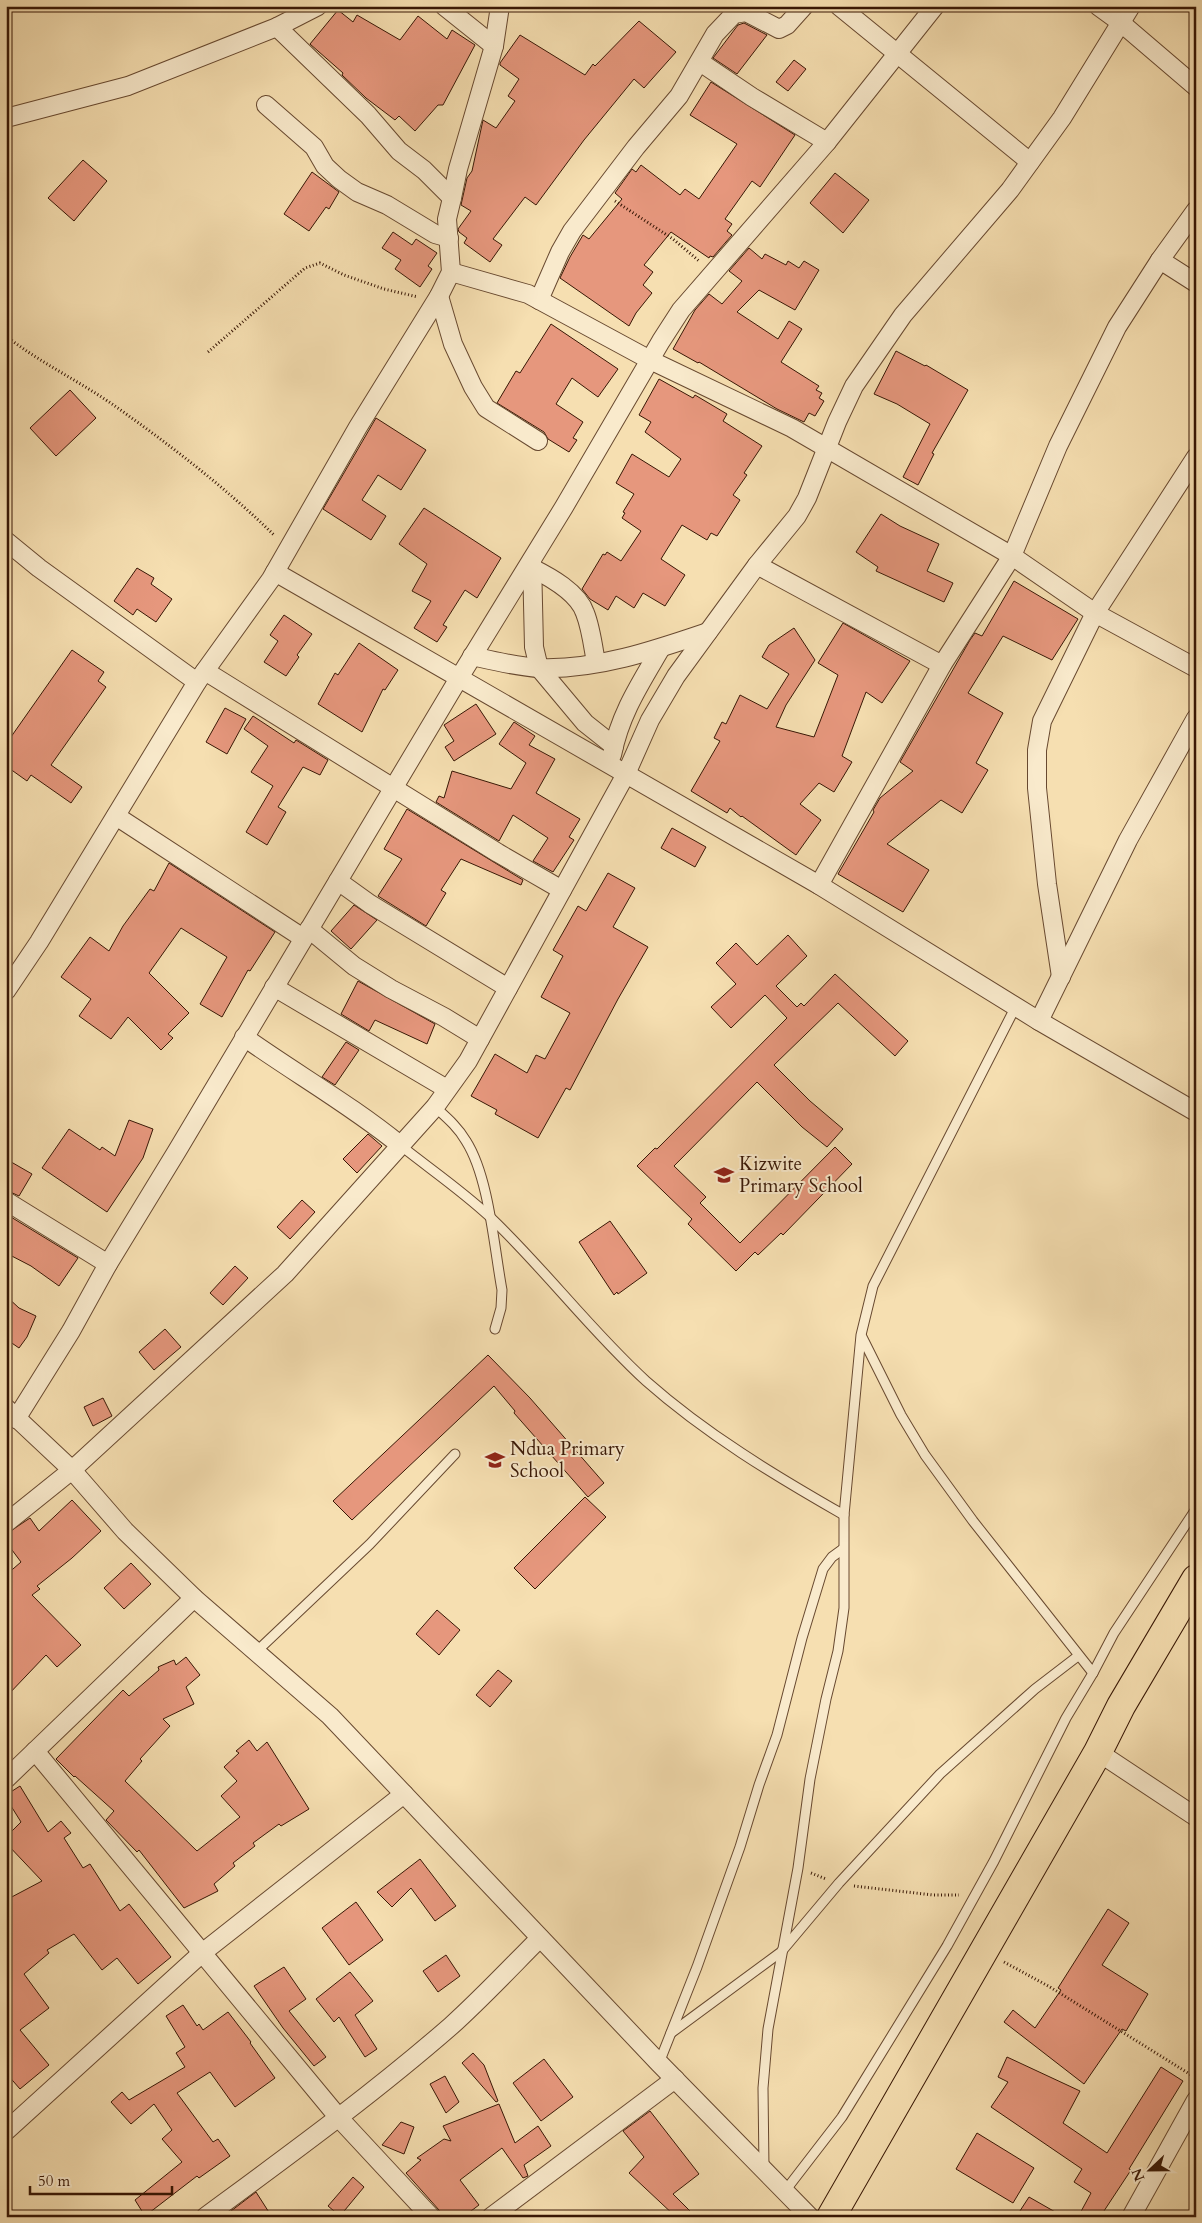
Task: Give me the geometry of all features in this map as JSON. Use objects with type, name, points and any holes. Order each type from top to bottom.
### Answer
[{"type":"highway","points":[[831,2217],[1098,1752],[1121,1706],[1196,1579]]},
{"type":"street","points":[[6,118],[128,86],[277,27],[318,6]]},
{"type":"street","points":[[444,6],[494,46]]},
{"type":"street","points":[[6,991],[201,677],[275,572],[358,428],[437,300],[451,272],[447,219],[494,46],[500,6]]},
{"type":"street","points":[[539,300],[560,252],[572,231],[636,147],[679,96],[716,34],[734,14],[746,12],[779,29],[787,25],[804,6]]},
{"type":"street","points":[[839,6],[1030,162]]},
{"type":"street","points":[[810,2217],[675,2079],[330,1716],[194,1598],[125,1530],[72,1470],[11,1414],[71,1331],[108,1264],[472,656],[532,564],[681,310],[827,142],[935,6]]},
{"type":"street","points":[[1098,6],[1120,22],[1196,87]]},
{"type":"street","points":[[6,1523],[72,1470],[285,1274],[435,1107],[468,1061],[626,774],[650,720],[676,676],[757,566],[797,516],[854,386],[903,315],[1010,190],[1062,118],[1131,6]]},
{"type":"street","points":[[277,27],[368,116],[400,151],[424,170],[452,198]]},
{"type":"street","points":[[700,62],[752,97],[827,142]]},
{"type":"street","points":[[266,105],[314,147],[325,166],[339,179],[358,192],[387,205],[435,234],[448,238]]},
{"type":"street","points":[[819,885],[942,665],[1012,556],[1058,446],[1117,327],[1160,260],[1196,210]]},
{"type":"street","points":[[1160,260],[1196,283]]},
{"type":"street","points":[[451,272],[528,294],[650,360],[792,428],[1012,556],[1095,613],[1196,668]]},
{"type":"street","points":[[437,300],[453,344],[473,387],[486,408],[538,441]]},
{"type":"street","points":[[1061,977],[1042,841],[1037,788],[1037,750],[1042,721],[1095,613],[1196,457]]},
{"type":"street","points":[[6,541],[47,574],[201,677],[393,787],[498,853],[562,890]]},
{"type":"street","points":[[532,564],[580,602],[585,611],[596,663]]},
{"type":"street","points":[[532,564],[534,647],[540,668],[585,722],[614,746]]},
{"type":"street","points":[[757,566],[942,665]]},
{"type":"street","points":[[275,572],[819,885],[1039,1021],[1196,1112]]},
{"type":"street","points":[[472,656],[540,668],[572,667],[661,648],[708,632]]},
{"type":"street","points":[[610,765],[624,712],[661,648]]},
{"type":"street","points":[[1039,1021],[1128,840],[1196,718]]},
{"type":"street","points":[[116,816],[391,989],[444,1016],[480,1039]]},
{"type":"street","points":[[338,881],[370,904],[508,988]]},
{"type":"street","points":[[274,987],[447,1090]]},
{"type":"street","points":[[244,1037],[369,1120],[400,1145]]},
{"type":"street","points":[[6,1201],[108,1264]]},
{"type":"street","points":[[8,1774],[194,1598]]},
{"type":"street","points":[[34,1751],[340,2118],[431,2217]]},
{"type":"street","points":[[1098,1752],[1196,1817]]},
{"type":"street","points":[[6,2131],[202,1953],[404,1794]]},
{"type":"street","points":[[205,2217],[340,2118],[452,2025],[540,1938]]},
{"type":"street","points":[[491,2217],[675,2079]]},
{"type":"street","points":[[1131,2217],[1196,2100]]},
{"type":"lane","points":[[764,2170],[763,2088],[768,2029],[798,1868],[810,1779],[838,1651],[844,1608],[844,1515],[861,1335],[873,1286],[1016,1006]]},
{"type":"lane","points":[[435,1107],[456,1126],[467,1142],[480,1173],[502,1290],[501,1308],[495,1329]]},
{"type":"lane","points":[[400,1145],[461,1191],[489,1216],[607,1344],[696,1423],[783,1481],[844,1515]]},
{"type":"lane","points":[[861,1335],[901,1415],[925,1455],[973,1521],[1093,1673]]},
{"type":"lane","points":[[257,1651],[370,1544],[455,1454]]},
{"type":"lane","points":[[785,2191],[852,2101],[976,1895],[1066,1718],[1128,1608],[1196,1509]]},
{"type":"lane","points":[[660,2063],[721,1905],[777,1735],[802,1638],[823,1570],[832,1557],[843,1549]]},
{"type":"lane","points":[[671,2033],[781,1952],[839,1883],[940,1774],[1035,1689],[1078,1656]]},
{"type":"path","points":[[602,192],[673,239],[713,273]]},
{"type":"path","points":[[208,352],[305,268],[314,264],[326,265],[344,275],[384,289],[405,295],[437,300]]},
{"type":"path","points":[[6,336],[25,351],[85,387],[141,426],[254,516],[287,549]]},
{"type":"path","points":[[798,1868],[839,1883],[871,1889],[933,1895],[976,1895]]},
{"type":"path","points":[[983,1952],[1050,1987],[1196,2078]]},
{"type":"building","points":[[338,10],[353,22],[357,15],[400,40],[418,16],[447,39],[452,30],[475,45],[443,105],[438,105],[415,131],[399,116],[395,120],[366,98],[342,75],[343,73],[310,44]]},
{"type":"building","points":[[639,21],[676,52],[644,88],[634,79],[584,140],[536,205],[525,197],[493,239],[502,245],[490,262],[464,243],[467,238],[458,229],[471,211],[461,205],[467,178],[472,171],[483,120],[496,128],[515,101],[508,96],[519,79],[500,65],[500,63],[520,35],[585,75],[593,64],[595,66]]},
{"type":"building","points":[[744,23],[767,35],[737,74],[713,58],[738,25]]},
{"type":"building","points":[[794,60],[806,69],[788,91],[776,82]]},
{"type":"building","points":[[711,82],[795,135],[760,187],[752,181],[725,219],[732,224],[727,231],[732,235],[713,257],[710,256],[709,258],[671,232],[644,265],[653,272],[643,285],[652,293],[636,313],[629,326],[560,278],[583,235],[589,239],[622,199],[615,193],[632,169],[636,172],[641,165],[680,195],[685,189],[699,199],[737,144],[690,115]]},
{"type":"building","points":[[83,160],[107,181],[74,221],[48,198]]},
{"type":"building","points":[[312,172],[339,192],[329,209],[326,207],[309,231],[284,214]]},
{"type":"building","points":[[835,173],[869,200],[843,233],[810,203]]},
{"type":"building","points":[[393,232],[412,245],[416,239],[437,253],[428,266],[432,269],[420,287],[395,269],[401,260],[382,248]]},
{"type":"building","points":[[749,248],[762,259],[765,254],[786,265],[788,261],[799,268],[804,261],[819,270],[795,310],[759,290],[737,312],[778,339],[789,321],[802,329],[781,362],[819,386],[816,390],[822,393],[819,398],[824,401],[815,416],[809,413],[804,422],[777,409],[699,362],[673,349],[695,310],[709,294],[722,304],[742,281],[729,271]]},
{"type":"building","points":[[551,324],[618,369],[598,397],[572,378],[556,404],[583,422],[573,438],[577,440],[569,452],[548,439],[544,432],[497,403],[516,371],[520,373]]},
{"type":"building","points":[[896,351],[926,365],[968,390],[932,453],[934,454],[918,485],[903,477],[930,424],[897,404],[874,394]]},
{"type":"building","points":[[659,379],[693,398],[695,395],[727,414],[723,421],[762,446],[744,473],[747,475],[733,495],[740,500],[717,536],[711,533],[707,540],[682,525],[661,559],[685,575],[665,606],[643,593],[634,608],[616,596],[608,610],[590,599],[582,589],[603,554],[605,555],[607,552],[621,561],[641,531],[622,518],[625,513],[623,512],[634,494],[616,483],[632,454],[669,477],[681,459],[645,432],[651,422],[639,415]]},
{"type":"building","points":[[70,390],[96,418],[56,456],[30,428]]},
{"type":"building","points":[[376,418],[426,450],[401,490],[378,475],[362,500],[386,516],[371,540],[323,509]]},
{"type":"building","points":[[424,508],[501,558],[477,598],[465,590],[443,625],[447,627],[437,642],[414,628],[431,601],[412,591],[427,564],[399,544]]},
{"type":"building","points":[[881,514],[900,526],[939,544],[927,571],[953,583],[944,602],[876,571],[878,567],[856,552]]},
{"type":"building","points":[[137,568],[154,578],[151,584],[172,599],[156,622],[137,609],[133,615],[114,601]]},
{"type":"building","points":[[1014,581],[1078,619],[1052,660],[1003,636],[968,693],[1003,713],[976,763],[988,770],[962,813],[941,800],[887,844],[929,870],[903,912],[838,874],[874,812],[873,810],[880,798],[913,771],[900,762],[970,640],[975,633],[982,636]]},
{"type":"building","points":[[284,615],[312,634],[297,655],[299,657],[286,676],[264,662],[278,641],[270,635]]},
{"type":"building","points":[[843,623],[910,661],[882,703],[866,692],[842,756],[852,762],[834,792],[819,783],[800,804],[821,820],[796,855],[730,808],[727,813],[691,791],[720,741],[714,738],[722,722],[726,724],[740,695],[767,709],[789,674],[762,657],[769,645],[794,628],[815,660],[786,705],[776,727],[814,737],[838,675],[818,663]]},
{"type":"building","points":[[359,643],[398,670],[385,690],[383,689],[362,732],[318,704],[335,673],[338,675]]},
{"type":"building","points":[[72,650],[104,672],[98,681],[106,687],[51,765],[82,787],[71,803],[31,775],[27,781],[6,766],[6,744]]},
{"type":"building","points":[[476,704],[496,734],[454,761],[445,747],[454,741],[444,725]]},
{"type":"building","points":[[225,708],[246,719],[227,754],[206,742]]},
{"type":"building","points":[[253,716],[294,743],[296,740],[328,760],[320,775],[303,767],[278,807],[286,812],[267,845],[246,832],[273,786],[251,772],[268,746],[244,729]]},
{"type":"building","points":[[514,722],[535,736],[529,745],[555,759],[536,793],[580,819],[569,837],[574,840],[553,872],[533,861],[548,838],[513,815],[499,841],[436,802],[439,796],[444,798],[452,771],[511,789],[526,763],[499,744]]},
{"type":"building","points":[[407,809],[523,880],[521,885],[461,859],[441,890],[446,893],[426,926],[378,896],[402,859],[384,849]]},
{"type":"building","points":[[672,828],[706,847],[695,867],[661,848]]},
{"type":"building","points":[[169,863],[275,932],[250,971],[248,970],[222,1017],[200,1004],[227,957],[181,928],[149,973],[189,1013],[168,1034],[173,1038],[161,1050],[128,1017],[111,1039],[79,1016],[91,999],[61,977],[90,937],[109,951],[123,926],[150,889],[154,891]]},
{"type":"building","points":[[608,873],[635,888],[613,927],[648,947],[570,1090],[566,1088],[538,1138],[495,1114],[497,1110],[471,1096],[495,1054],[527,1073],[536,1055],[545,1059],[570,1013],[541,997],[563,956],[553,950],[578,906],[586,911]]},
{"type":"building","points":[[354,905],[377,920],[351,949],[331,931]]},
{"type":"building","points":[[788,935],[807,956],[776,986],[797,1007],[801,1003],[804,1006],[835,974],[908,1041],[895,1056],[838,1003],[774,1065],[810,1101],[843,1129],[827,1147],[802,1127],[757,1082],[674,1166],[706,1197],[700,1203],[740,1243],[835,1147],[852,1164],[783,1235],[781,1233],[758,1255],[755,1252],[736,1271],[688,1224],[692,1219],[637,1166],[655,1148],[657,1149],[787,1018],[765,995],[731,1028],[711,1007],[736,984],[716,963],[736,943],[757,965]]},
{"type":"building","points":[[358,981],[435,1024],[427,1044],[375,1020],[369,1031],[341,1014]]},
{"type":"building","points":[[346,1042],[359,1050],[335,1085],[322,1077]]},
{"type":"building","points":[[129,1120],[153,1129],[143,1158],[107,1212],[42,1168],[69,1129],[100,1150],[102,1147],[115,1156]]},
{"type":"building","points":[[368,1134],[382,1146],[357,1173],[343,1159]]},
{"type":"building","points":[[6,1159],[32,1174],[19,1196],[6,1190]]},
{"type":"building","points":[[302,1200],[315,1212],[290,1239],[277,1227]]},
{"type":"building","points":[[6,1214],[78,1258],[59,1286],[31,1266],[6,1253]]},
{"type":"building","points":[[610,1221],[647,1273],[614,1295],[579,1242]]},
{"type":"building","points":[[235,1266],[248,1278],[223,1305],[210,1293]]},
{"type":"building","points":[[6,1296],[19,1308],[36,1316],[27,1337],[19,1348],[6,1339]]},
{"type":"building","points":[[165,1329],[181,1347],[154,1370],[139,1352]]},
{"type":"building","points":[[488,1355],[530,1398],[604,1483],[588,1497],[514,1413],[515,1411],[494,1386],[352,1520],[333,1501]]},
{"type":"building","points":[[103,1398],[112,1416],[93,1426],[84,1407]]},
{"type":"building","points":[[585,1497],[606,1517],[535,1589],[514,1568]]},
{"type":"building","points":[[72,1500],[101,1531],[72,1558],[37,1586],[40,1589],[32,1595],[81,1645],[57,1667],[46,1655],[6,1697],[6,1575],[21,1562],[6,1542],[6,1534],[30,1518],[39,1531]]},
{"type":"building","points":[[131,1563],[151,1584],[124,1609],[104,1588]]},
{"type":"building","points":[[437,1610],[460,1630],[439,1655],[416,1634]]},
{"type":"building","points":[[186,1657],[200,1675],[186,1687],[194,1704],[163,1719],[170,1726],[140,1759],[142,1761],[125,1781],[197,1851],[240,1817],[221,1796],[237,1781],[224,1767],[239,1753],[236,1751],[249,1740],[257,1751],[267,1742],[309,1809],[281,1826],[279,1824],[253,1843],[255,1846],[233,1863],[235,1866],[214,1884],[218,1891],[184,1908],[139,1850],[137,1852],[106,1820],[114,1811],[56,1759],[123,1690],[129,1696],[159,1670],[158,1667],[174,1660],[176,1665]]},
{"type":"building","points":[[498,1670],[512,1681],[490,1707],[476,1695]]},
{"type":"building","points":[[20,1786],[48,1832],[61,1821],[71,1833],[64,1838],[83,1868],[90,1864],[120,1911],[129,1904],[171,1957],[138,1984],[117,1958],[102,1970],[74,1934],[47,1950],[49,1953],[24,1974],[49,2008],[20,2030],[49,2065],[20,2089],[6,2073],[6,1900],[42,1881],[6,1843],[6,1837],[21,1822],[6,1795]]},
{"type":"building","points":[[420,1859],[456,1906],[435,1921],[411,1888],[392,1907],[377,1892]]},
{"type":"building","points":[[356,1902],[383,1940],[349,1965],[322,1928]]},
{"type":"building","points":[[1108,1909],[1129,1923],[1102,1965],[1148,1994],[1126,2031],[1122,2029],[1084,2084],[1004,2022],[1013,2010],[1035,2028],[1061,1990],[1058,1988]]},
{"type":"building","points":[[446,1955],[460,1976],[438,1992],[423,1971]]},
{"type":"building","points":[[284,1967],[306,1999],[289,2011],[326,2057],[314,2066],[283,2028],[254,1986]]},
{"type":"building","points":[[350,1972],[373,2001],[355,2015],[377,2049],[365,2057],[339,2017],[334,2022],[316,1999]]},
{"type":"building","points":[[183,2005],[197,2026],[199,2024],[203,2030],[228,2012],[275,2078],[235,2107],[210,2072],[177,2093],[213,2142],[218,2139],[230,2156],[199,2178],[197,2176],[145,2216],[135,2200],[182,2162],[162,2139],[172,2130],[154,2104],[131,2124],[111,2102],[122,2092],[129,2100],[185,2067],[176,2053],[185,2047],[166,2016]]},
{"type":"building","points":[[473,2053],[484,2065],[498,2101],[496,2102],[462,2063]]},
{"type":"building","points":[[1007,2057],[1080,2091],[1063,2123],[1107,2153],[1161,2067],[1183,2081],[1129,2169],[1131,2170],[1100,2217],[1078,2217],[1091,2193],[1074,2182],[1082,2169],[991,2107],[1008,2082],[998,2077]]},
{"type":"building","points":[[544,2059],[573,2097],[541,2121],[513,2083]]},
{"type":"building","points":[[445,2076],[459,2102],[446,2113],[430,2084]]},
{"type":"building","points":[[499,2104],[515,2143],[538,2126],[551,2146],[524,2165],[528,2176],[523,2178],[502,2148],[460,2180],[479,2205],[463,2217],[441,2217],[439,2210],[406,2173],[421,2160],[417,2158],[444,2139],[451,2141],[443,2126]]},
{"type":"building","points":[[650,2111],[699,2174],[673,2194],[696,2217],[676,2217],[629,2173],[644,2157],[623,2131]]},
{"type":"building","points":[[401,2122],[414,2127],[404,2154],[382,2145]]},
{"type":"building","points":[[977,2133],[1034,2168],[1013,2203],[956,2169]]},
{"type":"building","points":[[353,2177],[364,2187],[340,2216],[328,2206]]},
{"type":"building","points":[[256,2192],[272,2217],[235,2217],[231,2211]]},
{"type":"building","points":[[1029,2197],[1064,2217],[1016,2217]]},
{"type":"place","name":"Kizwite Primary School","points":[[724,1175]]},
{"type":"place","name":"Ndua Primary School","points":[[495,1460]]}]
